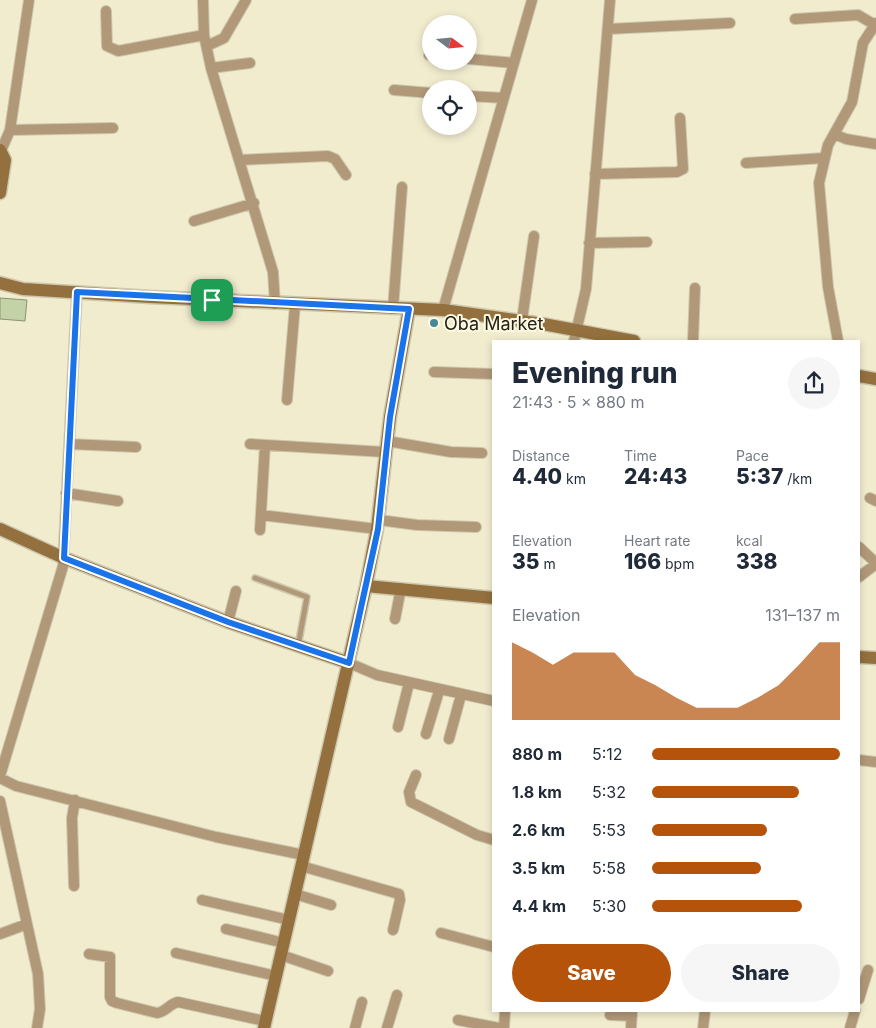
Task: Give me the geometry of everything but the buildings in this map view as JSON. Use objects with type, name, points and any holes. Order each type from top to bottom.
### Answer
[{"type":"street","points":[[0,192],[5,160],[1,150],[10,130],[29,0]]},
{"type":"street","points":[[203,0],[204,35],[212,68],[239,160],[254,203],[273,272],[274,304]]},
{"type":"street","points":[[207,46],[224,38],[246,0]]},
{"type":"street","points":[[443,310],[532,0]]},
{"type":"street","points":[[575,336],[586,289],[610,0]]},
{"type":"street","points":[[106,10],[107,46],[112,50],[118,51],[204,35]]},
{"type":"street","points":[[795,19],[858,15],[876,24],[863,43],[852,102],[834,134],[824,158],[820,183],[828,287],[838,340]]},
{"type":"street","points":[[608,28],[730,24]]},
{"type":"street","points":[[478,60],[514,63]]},
{"type":"street","points":[[212,68],[250,63]]},
{"type":"street","points":[[394,90],[422,92]]},
{"type":"street","points":[[477,96],[504,98]]},
{"type":"street","points":[[595,174],[677,172],[683,169],[680,118]]},
{"type":"street","points":[[10,130],[113,128]]},
{"type":"street","points":[[834,134],[846,139],[876,144]]},
{"type":"street","points":[[239,160],[328,156],[335,159],[346,175]]},
{"type":"street","points":[[746,163],[824,158]]},
{"type":"street","points":[[393,309],[402,187]]},
{"type":"street","points":[[194,221],[254,203]]},
{"type":"street","points":[[522,320],[534,236]]},
{"type":"street","points":[[589,243],[648,242]]},
{"type":"street","points":[[0,283],[12,287],[77,292],[274,304],[443,310],[522,320],[575,336],[622,340]]},
{"type":"street","points":[[693,340],[695,288]]},
{"type":"street","points":[[77,292],[64,558],[61,578],[0,777],[16,786],[303,861],[399,894],[400,900],[393,930]]},
{"type":"street","points":[[287,400],[295,305]]},
{"type":"street","points":[[89,954],[110,957],[110,997],[117,1004],[161,1013],[173,1003],[178,1002],[264,1025],[366,586],[378,525],[386,446],[409,309]]},
{"type":"street","points":[[434,372],[492,374]]},
{"type":"street","points":[[860,376],[876,379]]},
{"type":"street","points":[[69,444],[136,447]]},
{"type":"street","points":[[250,444],[386,446],[482,453]]},
{"type":"street","points":[[260,530],[265,445]]},
{"type":"street","points":[[66,493],[118,501]]},
{"type":"street","points":[[260,515],[378,525],[476,527]]},
{"type":"street","points":[[0,529],[64,558],[228,622],[349,663],[377,675],[492,701]]},
{"type":"street","points":[[860,548],[876,563],[860,576]]},
{"type":"street","points":[[366,586],[492,598]]},
{"type":"street","points":[[395,619],[401,588]]},
{"type":"street","points":[[228,622],[236,591]]},
{"type":"street","points":[[860,657],[876,658]]},
{"type":"street","points":[[398,727],[409,683]]},
{"type":"street","points":[[426,734],[439,690]]},
{"type":"street","points":[[449,739],[461,695]]},
{"type":"street","points":[[860,760],[876,762]]},
{"type":"street","points":[[416,774],[409,792],[411,802],[477,835],[492,839]]},
{"type":"street","points":[[74,886],[72,818],[75,800]]},
{"type":"street","points":[[0,801],[40,994],[38,1028]]},
{"type":"street","points":[[295,894],[331,905]]},
{"type":"street","points":[[202,900],[289,920]]},
{"type":"street","points":[[0,934],[27,924]]},
{"type":"street","points":[[226,929],[282,949],[328,971]]},
{"type":"street","points":[[441,933],[492,946]]},
{"type":"street","points":[[176,953],[276,976]]},
{"type":"street","points":[[860,996],[868,970]]},
{"type":"street","points":[[388,1028],[397,995]]},
{"type":"street","points":[[355,1028],[362,1002]]},
{"type":"street","points":[[504,1028],[505,1012]]},
{"type":"street","points":[[702,1028],[705,1012]]},
{"type":"street","points":[[850,1028],[855,1012]]},
{"type":"street","points":[[610,1015],[632,1014],[631,1028]]},
{"type":"street","points":[[458,1020],[499,1028]]},
{"type":"lane","points":[[255,578],[307,597],[298,646]]},
{"type":"place","name":"Oba Market","points":[[434,323]]},
{"type":"route","points":[[77,292],[212,300],[409,309],[386,440],[378,529],[349,663],[228,622],[64,558],[77,292]]}]
